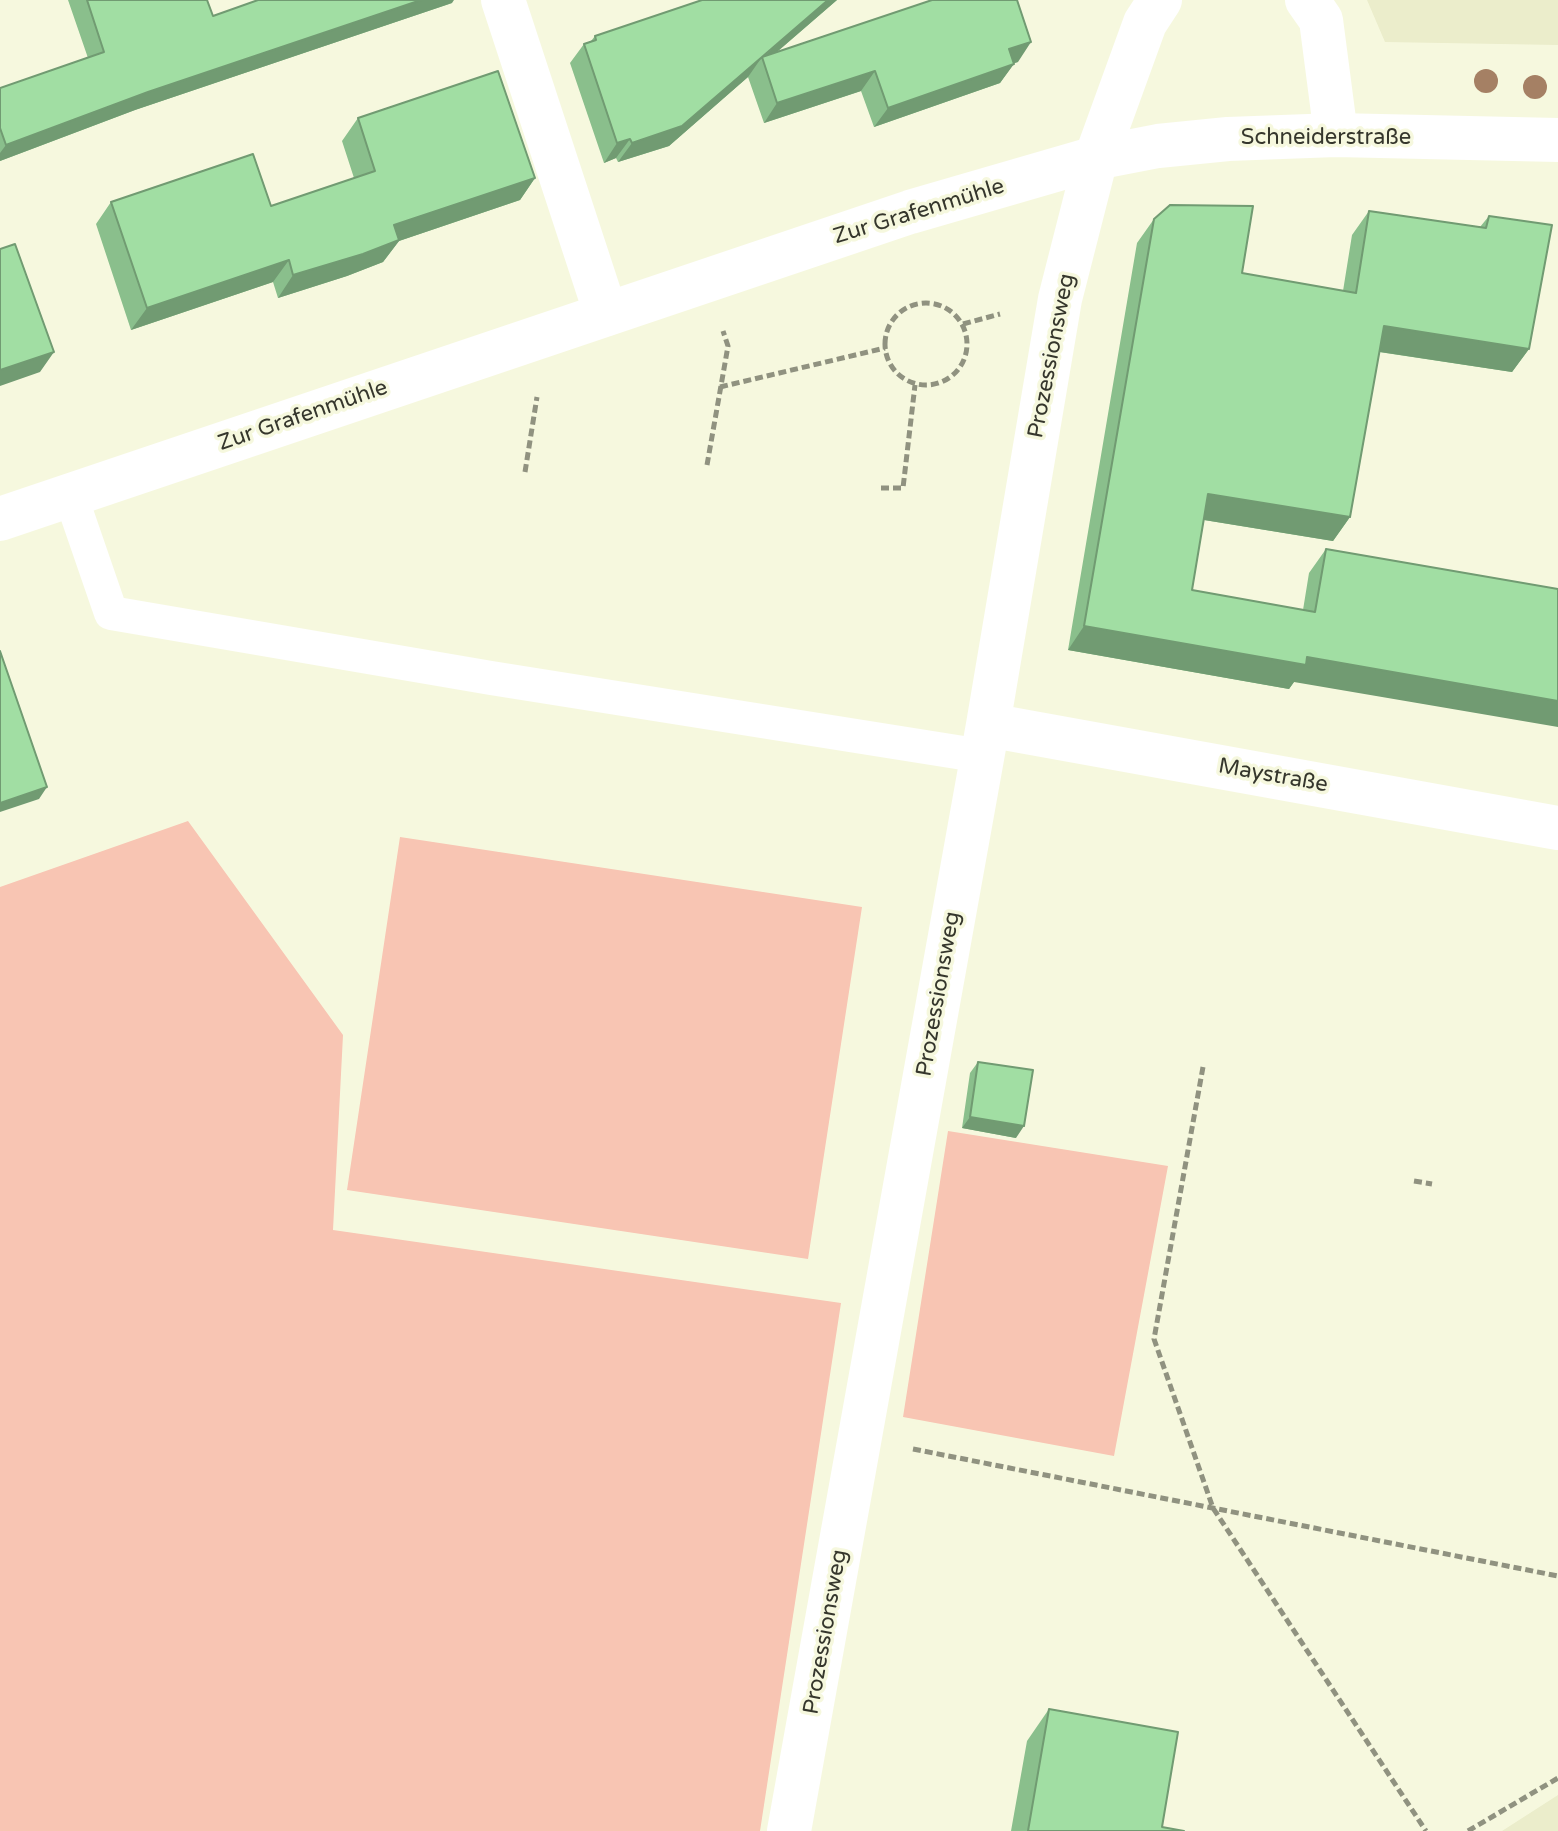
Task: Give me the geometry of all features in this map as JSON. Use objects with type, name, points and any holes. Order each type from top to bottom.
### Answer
[{"type":"street","points":[[503,0],[606,314]]},
{"type":"street","name":"Prozessionsweg","points":[[789,1831],[985,741],[1060,299],[1096,158],[1145,23],[1160,0]]},
{"type":"street","points":[[1307,0],[1321,20],[1336,135]]},
{"type":"street","name":"Schneiderstraße","points":[[1096,158],[1158,146],[1228,139],[1336,135],[1558,140]]},
{"type":"street","name":"Zur Grafenmühle","points":[[0,519],[910,212],[1096,158]]},
{"type":"street","name":"Maystraße","points":[[985,741],[1558,828]]},
{"type":"lane","points":[[70,494],[111,613],[491,678],[985,741]]},
{"type":"path","points":[[707,281],[728,346],[707,465]]},
{"type":"path","points":[[929,303],[948,309],[963,324],[968,342],[964,362],[952,377],[935,385],[915,385],[897,376],[886,358],[885,348],[884,338],[892,318],[908,306],[929,303]]},
{"type":"path","points":[[525,472],[547,333]]},
{"type":"path","points":[[720,387],[885,348]]},
{"type":"path","points":[[881,488],[903,488],[915,385]]},
{"type":"path","points":[[1203,1067],[1154,1339],[1213,1508],[1426,1831]]},
{"type":"path","points":[[1414,1181],[1432,1184]]},
{"type":"path","points":[[861,1439],[1558,1576]]},
{"type":"path","points":[[1468,1831],[1558,1778]]},
{"type":"shaded area","points":[[1367,0],[1558,0],[1558,45],[1385,42]]},
{"type":"shaded area","points":[[188,821],[343,1035],[333,1230],[841,1303],[760,1831],[0,1831],[0,887]]},
{"type":"shaded area","points":[[400,837],[862,907],[808,1259],[347,1190]]},
{"type":"shaded area","points":[[948,1131],[1168,1166],[1114,1456],[903,1417]]},
{"type":"shaded area","points":[[1558,1795],[1558,1831],[1502,1831]]},
{"type":"building","points":[[87,0],[207,0],[213,16],[258,0],[421,0],[148,92],[6,145],[0,128],[0,88],[104,52]]},
{"type":"building","points":[[702,0],[828,0],[682,126],[632,143],[630,139],[617,143],[584,44],[596,40],[595,36]]},
{"type":"building","points":[[932,0],[1017,0],[1031,42],[1009,49],[1014,64],[888,108],[875,71],[777,103],[762,57]]},
{"type":"building","points":[[498,71],[535,178],[394,225],[399,240],[363,254],[293,275],[289,260],[147,308],[111,202],[253,154],[271,206],[375,171],[358,118]]},
{"type":"building","points":[[1170,205],[1253,206],[1242,273],[1356,293],[1369,211],[1486,228],[1489,216],[1552,225],[1529,349],[1384,326],[1350,517],[1208,494],[1192,590],[1315,612],[1326,549],[1558,589],[1558,701],[1307,657],[1306,665],[1084,626],[1154,219]]},
{"type":"building","points":[[15,244],[54,352],[0,370],[0,249]]},
{"type":"building","points":[[0,651],[47,787],[0,803]]},
{"type":"building","points":[[978,1062],[1033,1070],[1024,1126],[970,1117]]},
{"type":"building","points":[[1049,1709],[1178,1732],[1162,1827],[1184,1831],[1028,1831]]}]
